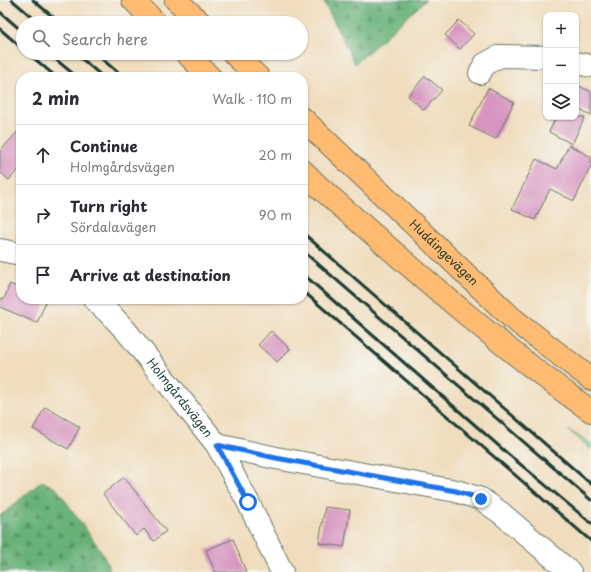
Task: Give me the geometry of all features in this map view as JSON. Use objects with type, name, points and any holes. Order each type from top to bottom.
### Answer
[{"type":"main road","points":[[133,0],[149,16]]},
{"type":"main road","points":[[176,0],[193,16]]},
{"type":"main road","points":[[193,60],[205,72]]},
{"type":"main road","points":[[240,60],[253,72]]},
{"type":"main road","name":"Huddingevägen","points":[[308,124],[512,318],[591,379]]},
{"type":"main road","points":[[308,176],[440,293],[550,382],[591,411]]},
{"type":"street","points":[[480,73],[485,64],[500,56],[543,57]]},
{"type":"street","points":[[579,64],[591,66]]},
{"type":"street","points":[[0,250],[16,253]]},
{"type":"street","name":"Holmgårdsvägen","points":[[99,304],[123,328],[217,445],[248,502],[282,572]]},
{"type":"street","points":[[217,445],[276,458],[456,491],[481,499],[501,512],[570,572]]},
{"type":"green space","points":[[323,0],[426,0],[355,64]]},
{"type":"green space","points":[[568,430],[591,443],[591,449]]},
{"type":"green space","points":[[42,481],[57,489],[102,552],[111,572],[0,572],[0,516]]},
{"type":"building","points":[[459,20],[474,34],[460,49],[445,35]]},
{"type":"building","points":[[425,76],[442,90],[424,110],[408,96]]},
{"type":"building","points":[[579,86],[591,92],[591,115],[579,109]]},
{"type":"building","points":[[488,88],[514,102],[496,139],[469,126]]},
{"type":"building","points":[[579,117],[585,117],[572,144],[549,132],[555,120],[579,120]]},
{"type":"building","points":[[16,133],[16,172],[9,180],[0,172],[0,151]]},
{"type":"building","points":[[569,145],[591,157],[591,166],[574,201],[550,189],[535,220],[512,209],[536,159],[557,169]]},
{"type":"building","points":[[10,284],[16,287],[16,304],[45,304],[37,323],[0,307],[0,299],[4,299]]},
{"type":"building","points":[[271,331],[290,349],[277,362],[258,345]]},
{"type":"building","points":[[45,407],[80,427],[68,449],[33,429]]},
{"type":"building","points":[[124,477],[166,531],[154,541],[144,529],[136,536],[103,494]]},
{"type":"building","points":[[325,507],[350,510],[344,547],[319,543]]},
{"type":"building","points":[[233,539],[246,572],[215,572],[206,550]]},
{"type":"railway","points":[[12,0],[31,16]]},
{"type":"railway","points":[[33,0],[52,16]]},
{"type":"railway","points":[[0,12],[16,26]]},
{"type":"railway","points":[[0,29],[16,43]]},
{"type":"railway","points":[[36,60],[50,72]]},
{"type":"railway","points":[[56,60],[71,72]]},
{"type":"railway","points":[[83,60],[97,72]]},
{"type":"railway","points":[[103,60],[117,72]]},
{"type":"railway","points":[[308,237],[591,484]]},
{"type":"railway","points":[[308,255],[591,500]]},
{"type":"railway","points":[[308,278],[508,454],[591,523]]},
{"type":"railway","points":[[308,295],[591,541]]},
{"type":"route","points":[[248,502],[217,445],[276,458],[456,491],[481,499]]}]
